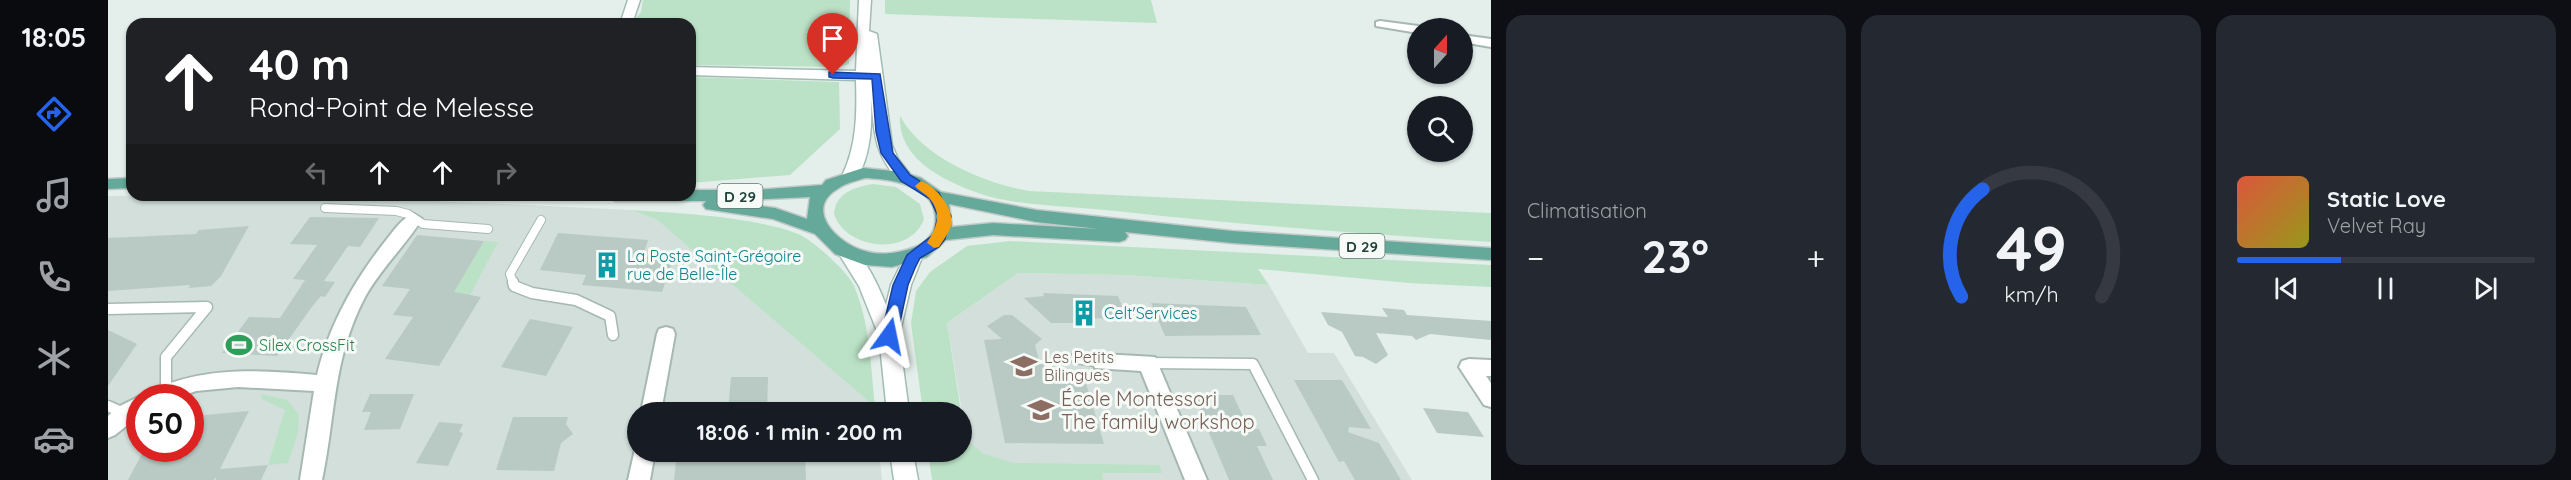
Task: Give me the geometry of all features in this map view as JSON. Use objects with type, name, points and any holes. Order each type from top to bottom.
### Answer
[{"type":"main road","points":[[628,18],[634,0]]},
{"type":"main road","points":[[850,176],[862,145],[869,76],[871,30],[865,4]]},
{"type":"main road","points":[[696,71],[869,76]]},
{"type":"main road","points":[[848,254],[881,260],[914,255],[934,243],[940,235],[944,216],[935,196],[905,178],[891,161],[884,145],[869,76]]},
{"type":"main road","points":[[897,402],[889,336],[868,284],[848,254],[825,238],[818,229],[814,208],[824,190],[850,176],[877,173],[905,178]]},
{"type":"main road","points":[[108,184],[126,183]]},
{"type":"main road","name":"D 29","points":[[696,197],[755,196],[824,190]]},
{"type":"main road","name":"D 29","points":[[935,196],[1036,216],[1232,237],[1491,255]]},
{"type":"main road","name":"D 29","points":[[685,201],[775,214],[818,229]]},
{"type":"main road","name":"D 29","points":[[940,235],[993,230],[1162,238],[1232,237]]},
{"type":"main road","points":[[889,336],[901,285],[914,255]]},
{"type":"main road","points":[[903,462],[906,480]]},
{"type":"street","points":[[1380,24],[1407,28]]},
{"type":"street","points":[[1473,40],[1491,43]]},
{"type":"street","points":[[311,480],[317,456],[325,384],[340,338],[361,289],[385,250],[414,219]]},
{"type":"street","points":[[653,402],[666,334]]},
{"type":"street","points":[[1102,362],[1148,363],[1196,480]]},
{"type":"street","points":[[1491,369],[1469,367],[1491,399]]},
{"type":"street","points":[[190,384],[202,380],[232,377],[325,384]]},
{"type":"street","points":[[108,429],[124,408]]},
{"type":"street","points":[[639,480],[642,462]]},
{"type":"lane","points":[[326,208],[396,212],[408,214],[423,224],[488,229]]},
{"type":"lane","points":[[541,220],[510,274],[514,286],[532,293],[576,300],[610,316],[613,335]]},
{"type":"lane","points":[[108,309],[207,307],[166,357],[162,384]]},
{"type":"lane","points":[[1076,358],[1102,362]]},
{"type":"lane","points":[[1148,363],[1253,364],[1313,480]]},
{"type":"shaded area","points":[[108,196],[126,196],[126,201],[435,201],[632,210],[657,220],[869,402],[627,402],[627,462],[880,462],[882,480],[108,480]]},
{"type":"shaded area","points":[[1018,273],[1125,275],[1269,285],[1308,353],[1334,353],[1412,480],[933,480],[952,462],[972,462],[972,402],[960,402],[947,323]]},
{"type":"green space","points":[[643,0],[850,0],[849,64],[839,67],[696,65],[696,18],[636,18],[641,12]]},
{"type":"green space","points":[[885,0],[1151,0],[1157,23],[885,14]]},
{"type":"green space","points":[[696,77],[839,82],[840,129],[790,175],[696,183]]},
{"type":"green space","points":[[900,116],[910,131],[924,144],[956,166],[993,182],[1029,191],[1491,213],[1491,242],[1257,225],[1047,206],[995,198],[953,183],[926,167],[907,145],[901,131]]},
{"type":"green space","points":[[873,184],[896,187],[920,204],[924,219],[917,231],[893,244],[878,244],[851,235],[841,226],[834,214],[838,201],[853,189]]},
{"type":"green space","points":[[632,210],[716,217],[781,228],[804,237],[821,249],[850,280],[859,300],[869,346],[875,402],[869,402],[657,220]]},
{"type":"green space","points":[[484,241],[498,242],[470,295],[404,288],[460,281]]},
{"type":"green space","points":[[1010,241],[1491,265],[1491,287],[1409,283],[1258,269],[1269,285],[1125,275],[1018,273],[947,323],[959,402],[922,402],[911,323],[916,291],[930,272],[967,246]]},
{"type":"green space","points":[[261,394],[287,400],[299,415],[298,433],[288,463],[268,465],[285,410],[262,399]]},
{"type":"green space","points":[[972,444],[982,453],[1013,463],[1159,465],[1162,473],[1102,473],[1103,480],[932,480],[929,462],[972,462]]},
{"type":"building","points":[[310,217],[379,218],[360,247],[348,246],[324,281],[335,282],[325,297],[321,296],[311,308],[277,356],[222,353],[249,317],[280,318],[305,280],[293,279],[317,245],[290,244]]},
{"type":"building","points":[[249,226],[221,276],[211,286],[189,288],[190,285],[108,291],[108,238],[196,234],[199,230]]},
{"type":"building","name":"La Poste Saint-Grégoire rue de Belle-Île","points":[[558,233],[648,240],[643,256],[673,259],[662,292],[582,285],[586,275],[540,270]]},
{"type":"building","points":[[417,235],[484,241],[454,292],[481,297],[439,366],[385,359],[413,317],[393,315],[410,289],[382,286]]},
{"type":"building","name":"Celt'Services","points":[[1043,293],[1118,296],[1127,319],[1080,318],[1081,323],[1051,323],[1024,298],[1044,296]]},
{"type":"building","points":[[1151,303],[1246,307],[1261,335],[1165,336]]},
{"type":"building","points":[[1382,308],[1404,310],[1407,315],[1491,321],[1491,340],[1430,334],[1416,340],[1412,336],[1376,333],[1388,355],[1376,364],[1363,357],[1355,356],[1342,332],[1328,325],[1321,312],[1388,317]]},
{"type":"building","points":[[1004,315],[1012,315],[1042,339],[1035,345],[1040,364],[1053,364],[1057,380],[1085,380],[1104,444],[1005,443],[984,340],[1002,339],[987,326]]},
{"type":"building","points":[[530,319],[573,327],[546,376],[501,367]]},
{"type":"building","points":[[108,330],[137,344],[108,386]]},
{"type":"building","points":[[731,377],[768,377],[767,402],[729,402]]},
{"type":"building","points":[[1294,380],[1342,380],[1371,429],[1349,427],[1348,432],[1379,443],[1401,480],[1355,480],[1344,461],[1339,462]]},
{"type":"building","points":[[370,394],[414,394],[400,429],[364,430],[371,412],[362,412]]},
{"type":"building","points":[[1193,395],[1233,395],[1249,429],[1259,429],[1267,446],[1257,446],[1273,480],[1229,480]]},
{"type":"building","points":[[1423,408],[1468,412],[1484,437],[1437,433]]},
{"type":"building","points":[[249,411],[220,469],[268,465],[261,480],[216,480],[216,477],[214,480],[128,480],[138,462],[204,462],[205,415]]},
{"type":"building","points":[[513,417],[568,417],[566,424],[573,434],[561,443],[554,471],[496,470]]},
{"type":"building","points":[[439,422],[463,424],[459,432],[463,433],[448,466],[416,463]]},
{"type":"building","points":[[676,462],[805,462],[806,480],[674,480]]},
{"type":"slow traffic","points":[[921,186],[935,196],[944,216],[944,225],[934,243]]},
{"type":"place","name":"La Poste Saint-Grégoire rue de Belle-Île","points":[[607,265]]},
{"type":"place","name":"Celt'Services","points":[[1084,313]]},
{"type":"place","name":"Silex CrossFit","points":[[239,345]]},
{"type":"place","name":"Les Petits Bilingues","points":[[1024,366]]},
{"type":"place","name":"École Montessori The family workshop","points":[[1041,410]]},
{"type":"route","points":[[833,75],[877,76],[882,132],[887,153],[905,178],[927,189],[935,196],[944,216],[944,225],[940,235],[925,250],[914,255],[908,268],[901,285],[889,336]]}]
